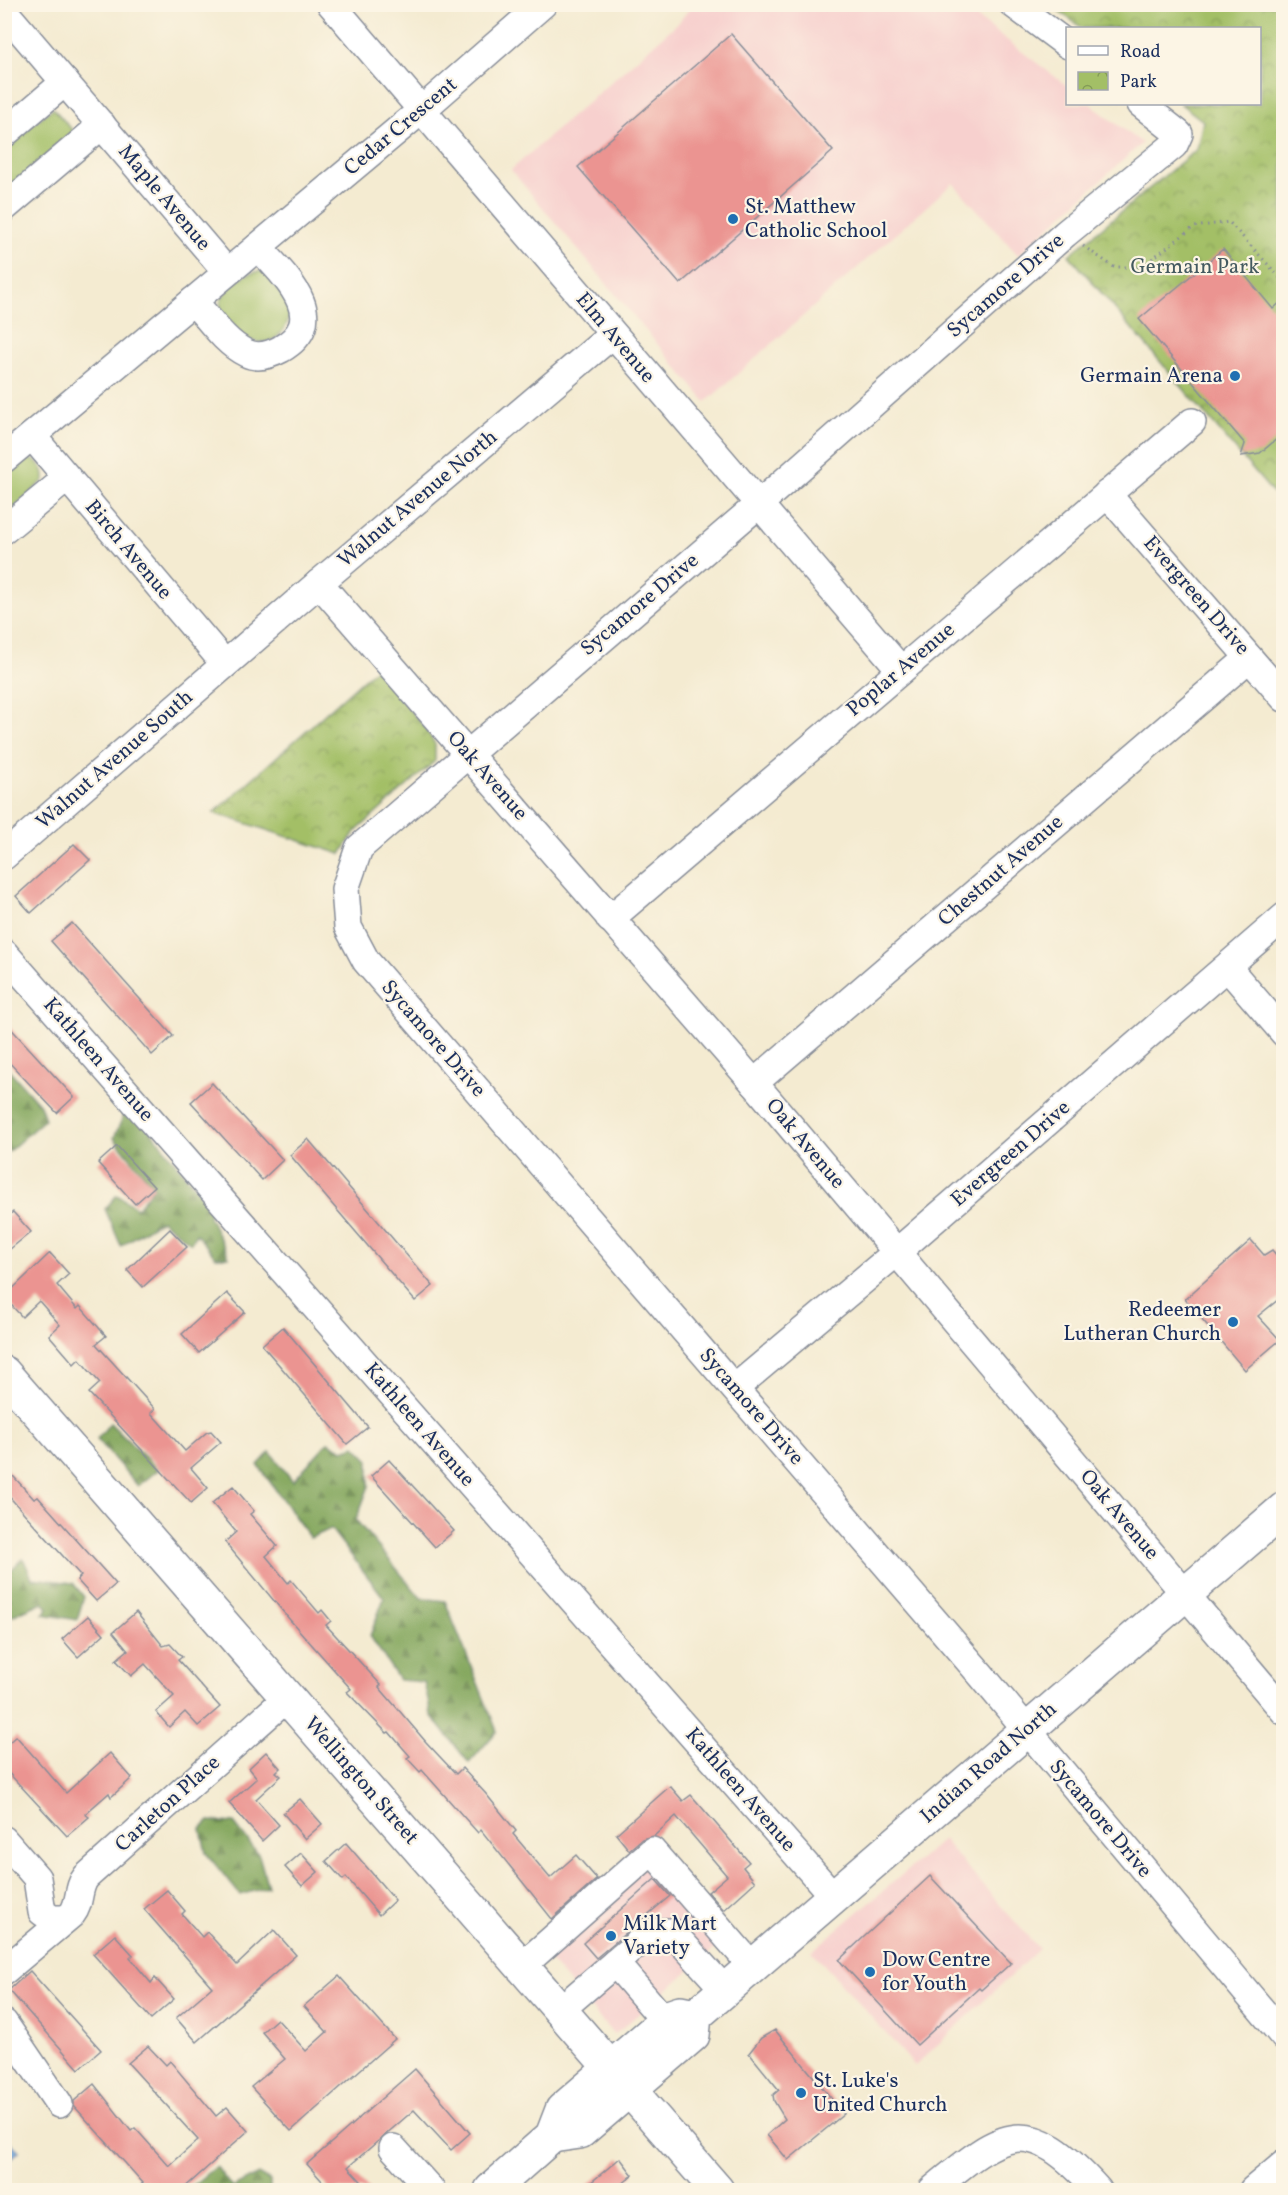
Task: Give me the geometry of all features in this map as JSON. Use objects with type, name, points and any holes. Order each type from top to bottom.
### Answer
[{"type":"main road","name":"Wellington Street","points":[[4,1373],[717,2190]]},
{"type":"main road","name":"Indian Road North","points":[[491,2190],[552,2136],[580,2132],[620,2079],[693,2034],[680,2018],[725,1990],[753,1967],[1284,1509]]},
{"type":"street","name":"Elm Avenue","points":[[332,4],[612,335],[901,670]]},
{"type":"street","name":"Cedar Crescent","points":[[4,459],[423,109],[543,4]]},
{"type":"street","points":[[1013,4],[1066,44]]},
{"type":"street","name":"Maple Avenue","points":[[4,11],[227,272]]},
{"type":"street","points":[[4,134],[65,82]]},
{"type":"street","name":"Sycamore Drive","points":[[1141,105],[1179,134],[1174,146],[1065,234],[759,504],[359,848],[345,889],[348,927],[366,961],[735,1388],[1284,2037]]},
{"type":"street","name":"Maple Avenue","points":[[4,208],[102,124]]},
{"type":"street","points":[[193,301],[229,339],[247,354],[263,356],[291,342],[303,321],[300,299],[287,278],[258,247]]},
{"type":"street","name":"Walnut Avenue North","points":[[225,664],[612,335]]},
{"type":"street","name":"Poplar Avenue","points":[[609,918],[1192,422]]},
{"type":"street","name":"Birch Avenue","points":[[32,436],[225,664]]},
{"type":"street","points":[[4,530],[67,478]]},
{"type":"street","name":"Evergreen Drive","points":[[1107,494],[1284,698]]},
{"type":"street","name":"Oak Avenue","points":[[319,583],[754,1083],[1284,1711]]},
{"type":"street","name":"Chestnut Avenue","points":[[754,1083],[1249,658]]},
{"type":"street","name":"Walnut Avenue South","points":[[4,856],[225,664]]},
{"type":"street","name":"Evergreen Drive","points":[[735,1388],[897,1252],[1284,917]]},
{"type":"street","name":"Kathleen Avenue","points":[[4,954],[834,1897]]},
{"type":"street","points":[[1227,968],[1284,1033]]},
{"type":"street","name":"Carleton Place","points":[[4,1971],[75,1910],[82,1881],[86,1877],[288,1697]]},
{"type":"street","points":[[4,1840],[37,1878],[42,1912],[52,1919],[64,1919]]},
{"type":"street","points":[[522,1966],[652,1851],[753,1967]]},
{"type":"street","points":[[560,2010],[651,1932],[672,1932],[725,1990]]},
{"type":"street","points":[[615,1963],[680,2018]]},
{"type":"street","points":[[4,2024],[58,2104]]},
{"type":"street","points":[[932,2190],[978,2152],[1005,2139],[1029,2139],[1046,2144],[1064,2155],[1098,2190]]},
{"type":"street","points":[[393,2148],[430,2190]]},
{"type":"street","points":[[1253,2190],[1284,2164]]},
{"type":"path","points":[[1065,234],[1114,267],[1141,267],[1194,226],[1229,222],[1284,282]]},
{"type":"shaded area","name":"St. Matthew Catholic School","points":[[693,4],[961,5],[1066,85],[1066,105],[1091,105],[1142,143],[1018,255],[953,183],[706,402],[511,170],[679,22]]},
{"type":"shaded area","points":[[943,1840],[1039,1949],[915,2066],[812,1951]]},
{"type":"shaded area","points":[[654,1855],[726,1939],[614,2035],[542,1952]]},
{"type":"green space","name":"Germain Park","points":[[1054,4],[1283,5],[1283,505],[1069,255],[1197,149],[1203,121],[1182,105],[1261,105],[1261,27],[1081,27],[1052,6]]},
{"type":"green space","points":[[53,108],[74,132],[5,192],[5,147]]},
{"type":"green space","points":[[265,272],[291,307],[287,325],[278,336],[268,341],[256,342],[244,338],[233,330],[220,304],[225,292],[236,282],[248,274]]},
{"type":"green space","points":[[31,459],[41,467],[44,480],[5,517],[5,474],[20,461]]},
{"type":"green space","points":[[375,669],[425,728],[435,744],[435,761],[354,833],[341,854],[214,813]]},
{"type":"green space","points":[[4,1064],[40,1105],[45,1119],[8,1152],[5,1148],[5,1127],[9,1122],[5,1118]]},
{"type":"green space","points":[[129,1103],[211,1208],[209,1216],[229,1257],[216,1257],[196,1234],[191,1243],[161,1220],[121,1246],[105,1209],[117,1195],[137,1208],[154,1187],[114,1138]]},
{"type":"green space","points":[[110,1423],[158,1470],[138,1486],[97,1439]]},
{"type":"green space","points":[[328,1442],[343,1450],[355,1446],[369,1460],[369,1486],[356,1520],[421,1598],[445,1601],[497,1731],[469,1763],[431,1715],[424,1682],[399,1680],[370,1636],[384,1598],[331,1529],[310,1538],[258,1465],[270,1452],[293,1481]]},
{"type":"green space","points":[[23,1558],[32,1578],[73,1583],[84,1597],[77,1620],[43,1614],[48,1608],[43,1602],[5,1619],[5,1576]]},
{"type":"green space","points":[[209,1821],[234,1823],[259,1855],[268,1887],[240,1895],[206,1853],[201,1829]]},
{"type":"green space","points":[[216,2166],[232,2188],[258,2174],[270,2181],[270,2190],[187,2190]]},
{"type":"water","points":[[9,2141],[19,2151],[5,2164],[5,2146]]},
{"type":"building","points":[[731,34],[833,151],[680,284],[578,167]]},
{"type":"building","name":"Germain Arena","points":[[1223,249],[1273,309],[1284,299],[1284,433],[1260,453],[1241,456],[1245,444],[1139,319]]},
{"type":"building","points":[[74,844],[90,860],[31,913],[16,896]]},
{"type":"building","points":[[72,923],[173,1036],[152,1055],[51,941]]},
{"type":"building","points":[[4,1021],[74,1097],[57,1113],[4,1057]]},
{"type":"building","points":[[212,1083],[283,1160],[262,1180],[191,1102]]},
{"type":"building","points":[[308,1139],[433,1286],[415,1301],[290,1155]]},
{"type":"building","points":[[117,1146],[154,1187],[135,1204],[98,1163]]},
{"type":"building","points":[[13,1212],[31,1232],[4,1254],[4,1219]]},
{"type":"building","points":[[170,1229],[187,1247],[143,1287],[127,1270]]},
{"type":"building","name":"Redeemer Lutheran Church","points":[[1251,1240],[1264,1255],[1272,1250],[1284,1264],[1284,1295],[1258,1316],[1280,1340],[1245,1370],[1185,1299]]},
{"type":"building","points":[[50,1253],[69,1274],[57,1285],[77,1309],[80,1306],[106,1336],[96,1344],[155,1409],[151,1413],[185,1451],[211,1431],[221,1442],[191,1468],[208,1488],[191,1503],[89,1393],[100,1383],[79,1359],[74,1364],[49,1335],[60,1325],[39,1301],[22,1317],[4,1297]]},
{"type":"building","points":[[227,1293],[245,1312],[199,1353],[182,1334]]},
{"type":"building","points":[[283,1327],[368,1427],[347,1444],[262,1345]]},
{"type":"building","points":[[389,1460],[454,1531],[435,1547],[371,1476]]},
{"type":"building","points":[[4,1466],[34,1499],[38,1497],[116,1584],[96,1601],[77,1580],[81,1576],[4,1491]]},
{"type":"building","points":[[233,1486],[254,1511],[250,1514],[277,1546],[266,1556],[288,1583],[291,1580],[319,1613],[322,1610],[331,1621],[326,1625],[381,1685],[379,1687],[426,1742],[456,1774],[462,1768],[486,1794],[516,1831],[513,1834],[550,1878],[576,1855],[597,1879],[552,1919],[481,1830],[478,1833],[422,1770],[420,1772],[407,1758],[410,1756],[389,1732],[387,1733],[347,1692],[351,1689],[225,1542],[236,1532],[212,1503]]},
{"type":"building","points":[[136,1612],[163,1646],[170,1644],[182,1657],[178,1660],[220,1707],[198,1726],[185,1712],[169,1727],[156,1712],[174,1696],[145,1664],[131,1676],[116,1660],[128,1650],[113,1632]]},
{"type":"building","points":[[88,1616],[104,1634],[78,1657],[62,1639]]},
{"type":"building","points":[[16,1736],[66,1793],[110,1753],[132,1778],[111,1797],[109,1793],[85,1814],[89,1817],[67,1836],[4,1768],[4,1747]]},
{"type":"building","points":[[266,1752],[280,1768],[276,1772],[281,1776],[256,1799],[279,1825],[262,1841],[229,1803],[257,1778],[249,1768]]},
{"type":"building","points":[[670,1786],[683,1801],[691,1795],[749,1862],[743,1867],[755,1882],[724,1910],[708,1892],[727,1876],[676,1816],[654,1836],[642,1839],[629,1850],[616,1834]]},
{"type":"building","points":[[300,1799],[322,1824],[305,1839],[283,1813]]},
{"type":"building","points":[[346,1843],[395,1900],[379,1915],[346,1877],[343,1880],[326,1861]]},
{"type":"building","points":[[301,1853],[318,1872],[302,1886],[285,1867]]},
{"type":"building","points":[[930,1876],[1011,1963],[981,1990],[979,1988],[917,2045],[839,1960]]},
{"type":"building","points":[[655,1879],[670,1896],[596,1958],[583,1943]]},
{"type":"building","points":[[167,1890],[185,1911],[182,1914],[202,1937],[207,1932],[237,1965],[274,1930],[296,1955],[197,2042],[176,2018],[212,1987],[144,1909]]},
{"type":"building","points":[[115,1935],[133,1955],[130,1958],[151,1983],[155,1978],[174,1999],[151,2019],[93,1954]]},
{"type":"building","points":[[30,1971],[101,2050],[79,2069],[9,1990]]},
{"type":"building","points":[[339,1976],[395,2039],[291,2131],[251,2087],[285,2059],[262,2032],[277,2019],[306,2051],[327,2032],[304,2006]]},
{"type":"building","name":"St. Luke's United Church","points":[[775,2030],[844,2114],[788,2160],[767,2135],[785,2119],[774,2101],[773,2095],[779,2090],[749,2053],[761,2038]]},
{"type":"building","points":[[148,2046],[166,2065],[170,2061],[216,2116],[227,2107],[248,2131],[182,2190],[135,2190],[143,2183],[74,2106],[74,2101],[94,2084],[131,2131],[135,2128],[169,2166],[198,2140],[128,2063]]},
{"type":"building","points":[[415,2069],[470,2133],[451,2150],[414,2110],[348,2167],[369,2190],[330,2190],[307,2164]]},
{"type":"building","points":[[620,2158],[633,2175],[615,2190],[582,2190]]},
{"type":"place","name":"St. Matthew Catholic School","points":[[733,219]]},
{"type":"place","name":"Germain Arena","points":[[1235,376]]},
{"type":"place","name":"Redeemer Lutheran Church","points":[[1233,1322]]},
{"type":"place","name":"Milk Mart Variety","points":[[611,1936]]},
{"type":"place","name":"Dow Centre for Youth","points":[[870,1972]]},
{"type":"place","name":"St. Luke's United Church","points":[[801,2093]]}]
